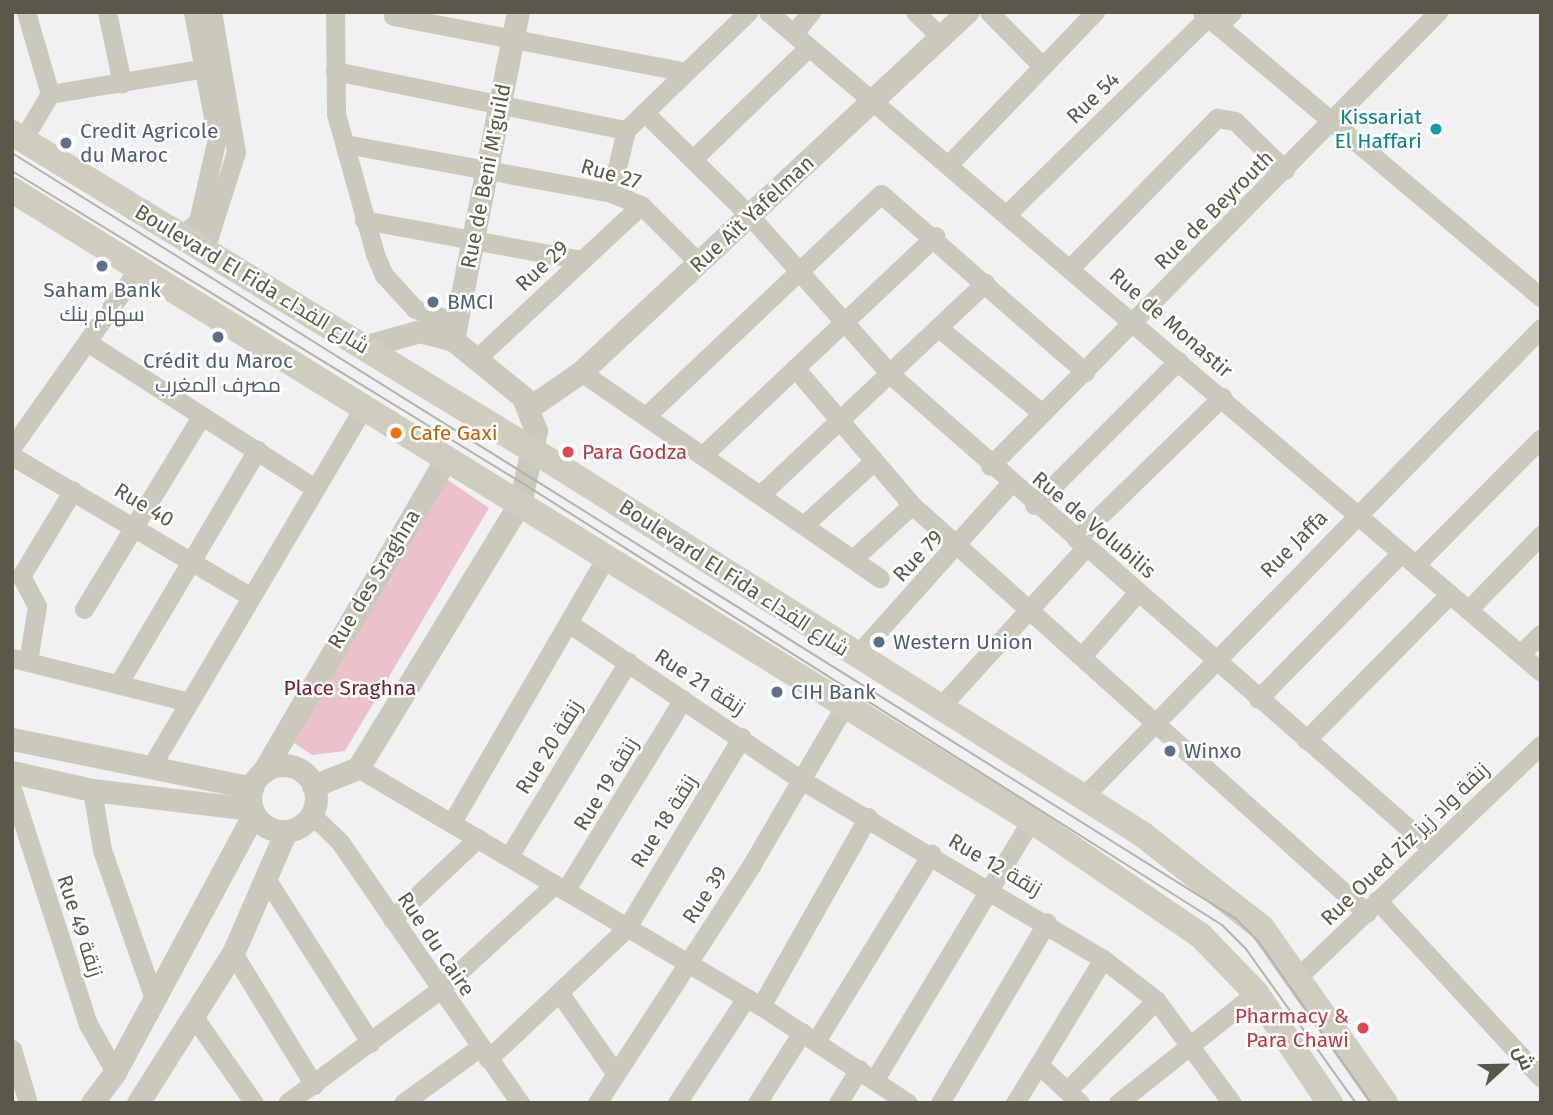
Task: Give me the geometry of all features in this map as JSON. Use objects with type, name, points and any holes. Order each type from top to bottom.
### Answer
[{"type":"main road","name":"Boulevard El Fida شارع الفداء","points":[[18,136],[533,451],[1083,797],[1238,904],[1300,975],[1385,1103]]},
{"type":"main road","points":[[12,190],[138,270],[364,406],[445,460],[607,556],[843,708],[1031,820],[1201,936],[1256,993],[1330,1103]]},
{"type":"street","points":[[26,12],[33,51],[50,94]]},
{"type":"street","points":[[107,12],[122,83]]},
{"type":"street","points":[[181,236],[198,221],[214,166],[217,138],[193,12]]},
{"type":"street","points":[[205,249],[236,152],[212,12]]},
{"type":"street","points":[[313,786],[358,768],[520,503],[533,451],[530,407],[475,360],[455,331],[420,312],[399,294],[384,275],[364,220],[345,144],[335,71],[335,12]]},
{"type":"street","name":"Rue de Beni M'guild","points":[[455,331],[518,12]]},
{"type":"street","points":[[611,193],[626,130],[682,71],[748,12]]},
{"type":"street","name":"Rue de Monastir","points":[[768,12],[1009,212],[1134,323],[1358,512],[1541,672]]},
{"type":"street","points":[[794,33],[811,12]]},
{"type":"street","points":[[915,12],[942,37]]},
{"type":"street","name":"Rue Aït Yafelman","points":[[530,407],[581,372],[967,12]]},
{"type":"street","points":[[989,12],[1041,65]]},
{"type":"street","points":[[949,164],[1041,65],[1095,12]]},
{"type":"street","name":"Rue de Beyrouth","points":[[990,466],[1438,12]]},
{"type":"street","points":[[393,16],[514,35],[682,71]]},
{"type":"street","points":[[1215,17],[1330,123],[1541,297]]},
{"type":"street","name":"Rue 54","points":[[1009,212],[1215,17]]},
{"type":"street","points":[[12,39],[33,51]]},
{"type":"street","points":[[694,158],[809,47]]},
{"type":"street","points":[[18,136],[50,94],[205,68]]},
{"type":"street","points":[[335,71],[626,130]]},
{"type":"street","name":"Rue de Volubilis","points":[[645,113],[694,158],[750,216],[798,274],[891,375],[1010,484],[1430,847]]},
{"type":"street","points":[[1071,267],[1217,118],[1235,121],[1285,170]]},
{"type":"street","name":"Rue 27","points":[[345,144],[611,193],[641,205],[699,263]]},
{"type":"street","points":[[646,416],[881,194],[935,236],[1085,372]]},
{"type":"street","name":"Rue 29","points":[[475,360],[641,205]]},
{"type":"street","points":[[364,220],[474,238],[582,260]]},
{"type":"street","points":[[704,454],[935,236]]},
{"type":"street","points":[[12,447],[138,270]]},
{"type":"street","points":[[761,494],[940,329],[985,283]]},
{"type":"street","name":"Rue Jaffa","points":[[1083,797],[1153,718],[1541,328]]},
{"type":"street","points":[[940,329],[1042,412]]},
{"type":"street","points":[[364,347],[420,331],[455,331]]},
{"type":"street","points":[[87,342],[200,418],[257,450],[314,488]]},
{"type":"street","points":[[1034,505],[1178,361]]},
{"type":"street","points":[[795,368],[912,505],[1153,718],[1372,906],[1541,1078]]},
{"type":"street","points":[[581,372],[855,556],[880,578]]},
{"type":"street","points":[[940,707],[1029,607],[1081,543],[1222,397]]},
{"type":"street","points":[[152,765],[185,701],[364,406]]},
{"type":"street","points":[[84,609],[133,523],[200,418]]},
{"type":"street","points":[[1258,699],[1541,438]]},
{"type":"street","points":[[120,681],[194,563],[257,450]]},
{"type":"street","name":"Rue 40","points":[[12,456],[133,523],[250,596]]},
{"type":"street","name":"Rue des Sraghna","points":[[92,1103],[115,1072],[155,1001],[255,796],[445,460]]},
{"type":"street","points":[[806,523],[874,461]]},
{"type":"street","name":"Rue 79","points":[[856,656],[958,547],[1010,484]]},
{"type":"street","points":[[74,490],[21,576],[37,606],[20,660],[120,681],[185,701]]},
{"type":"street","points":[[855,556],[912,505]]},
{"type":"street","points":[[1468,610],[1541,536]]},
{"type":"street","points":[[452,822],[570,624],[607,556]]},
{"type":"street","points":[[1082,656],[1138,592]]},
{"type":"street","points":[[1306,740],[1450,594]]},
{"type":"street","name":"Rue 21 زنقة","points":[[570,624],[742,737],[803,781]]},
{"type":"street","points":[[1520,654],[1541,634]]},
{"type":"street","name":"Rue 20 زنقة","points":[[509,856],[628,662]]},
{"type":"street","name":"Rue 19 زنقة","points":[[287,1103],[439,990],[560,887],[683,699]]},
{"type":"street","name":"Rue 39","points":[[597,1103],[803,781],[843,708]]},
{"type":"street","name":"Rue 18 زنقة","points":[[403,1103],[484,1053],[561,995],[626,929],[742,737]]},
{"type":"street","points":[[12,739],[152,765],[255,796]]},
{"type":"street","name":"Rue Oued Ziz زنقة واد زيز","points":[[1300,975],[1430,847],[1541,745]]},
{"type":"street","points":[[12,772],[92,790],[255,796],[292,766],[313,786],[312,814],[286,831],[233,953],[138,1103]]},
{"type":"street","points":[[358,768],[509,856],[626,929],[754,1002],[908,1103]]},
{"type":"street","name":"Rue 12 زنقة","points":[[803,781],[989,886],[1103,959],[1156,1000],[1231,1103]]},
{"type":"street","name":"Rue 49 زنقة","points":[[12,789],[88,1024],[115,1072]]},
{"type":"street","points":[[92,790],[102,850],[155,1001]]},
{"type":"street","points":[[255,796],[267,827],[286,831]]},
{"type":"street","name":"Rue du Caire","points":[[312,814],[340,842],[439,990],[520,1103]]},
{"type":"street","points":[[677,1103],[754,1002],[868,817]]},
{"type":"street","points":[[838,1103],[867,1074],[1031,820]]},
{"type":"street","points":[[392,919],[478,838]]},
{"type":"street","points":[[757,1103],[809,1037],[931,854]]},
{"type":"street","points":[[267,880],[371,1043]]},
{"type":"street","points":[[940,1103],[1047,922]]},
{"type":"street","points":[[233,953],[314,1085]]},
{"type":"street","points":[[1015,1103],[1103,959]]},
{"type":"street","points":[[1122,1102],[1256,993]]},
{"type":"street","points":[[561,995],[615,1074]]},
{"type":"street","points":[[1039,1065],[1074,1097],[1156,1000]]},
{"type":"street","points":[[194,1017],[254,1103]]},
{"type":"street","points":[[12,1049],[28,1103]]},
{"type":"green space","name":"Place Sraghna","points":[[442,476],[489,508],[345,751],[312,755],[294,743],[293,727]]},
{"type":"tram line","points":[[12,153],[1235,918],[1258,941],[1371,1103]]},
{"type":"tram line","points":[[12,171],[527,486],[1222,925],[1246,949],[1356,1103]]},
{"type":"place","name":"Kissariat El Haffari","points":[[1436,129]]},
{"type":"place","name":"Credit Agricole du Maroc","points":[[66,143]]},
{"type":"place","name":"Saham Bank سهام بنك","points":[[102,266]]},
{"type":"place","name":"BMCI","points":[[433,302]]},
{"type":"place","name":"Crédit du Maroc مصرف المغرب","points":[[218,337]]},
{"type":"place","name":"Cafe Gaxi","points":[[396,433]]},
{"type":"place","name":"Para Godza","points":[[568,452]]},
{"type":"place","name":"Western Union","points":[[879,642]]},
{"type":"place","name":"CIH Bank","points":[[777,692]]},
{"type":"place","name":"Winxo","points":[[1170,751]]},
{"type":"place","name":"Pharmacy & Para Chawi","points":[[1363,1028]]}]
